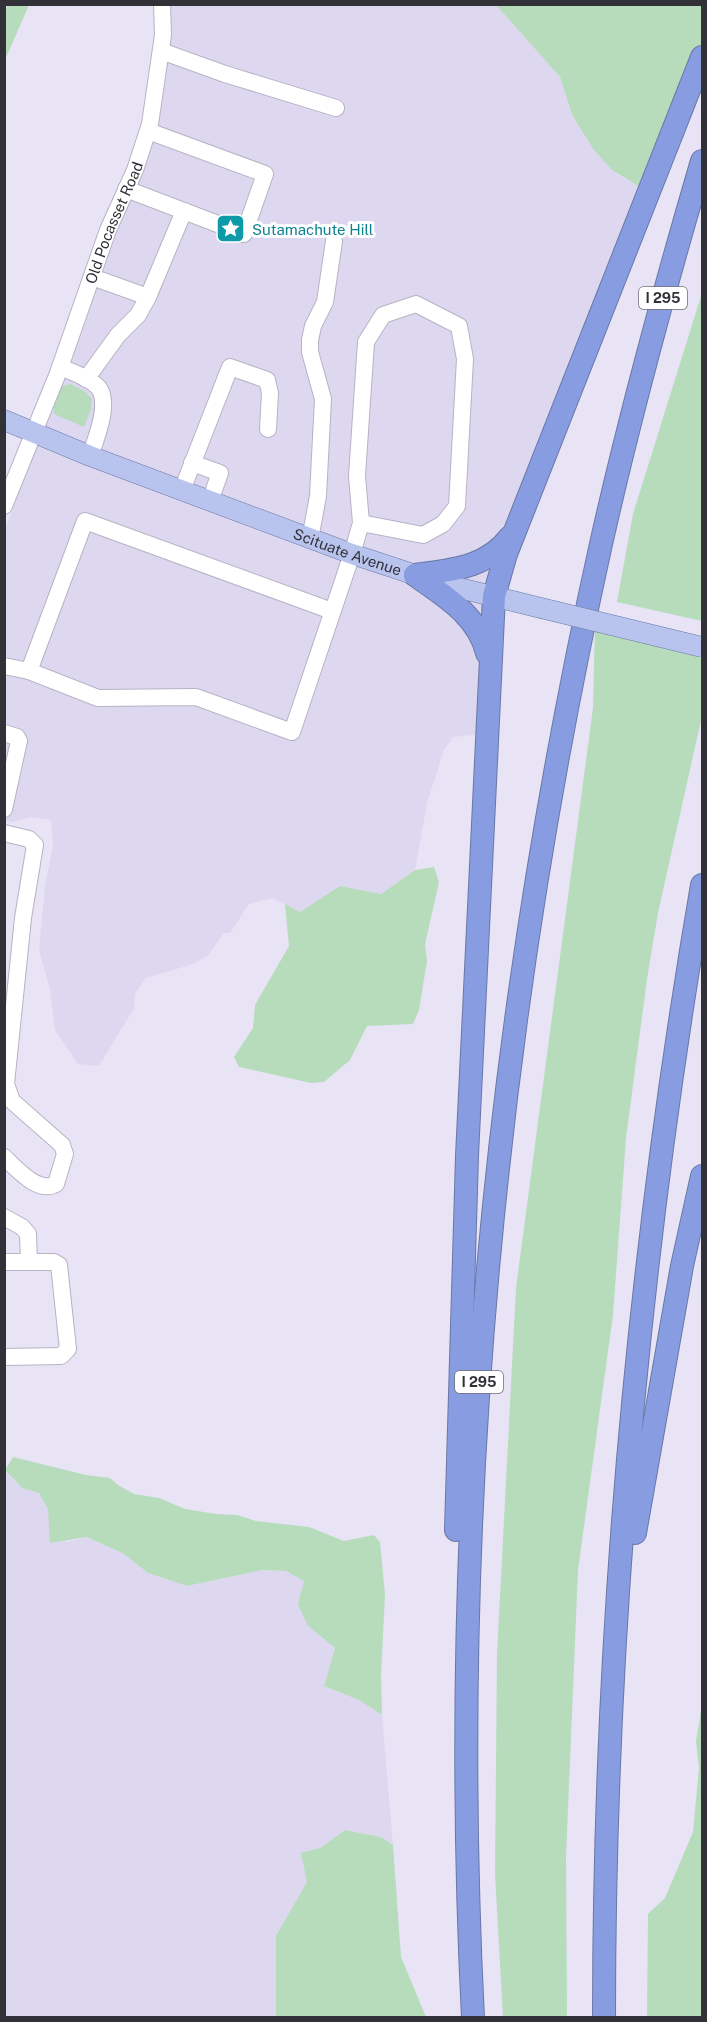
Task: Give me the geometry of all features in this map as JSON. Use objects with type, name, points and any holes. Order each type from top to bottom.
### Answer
[{"type":"highway","points":[[467,1665],[457,1574],[458,1435],[467,1156],[494,596],[503,564],[521,517],[702,57]]},
{"type":"highway","name":"I 295","points":[[473,2018],[468,1881],[467,1665],[476,1427],[491,1234],[516,1018],[540,859],[569,699],[607,519],[649,352],[702,161]]},
{"type":"highway","points":[[415,575],[467,567],[486,560],[505,544],[521,517]]},
{"type":"highway","points":[[415,575],[473,621],[485,644],[489,672]]},
{"type":"highway","points":[[604,2018],[609,1784],[618,1610],[630,1446],[646,1282],[672,1078],[702,885]]},
{"type":"highway","points":[[618,1610],[645,1483],[682,1266],[702,1176]]},
{"type":"main road","name":"Scituate Avenue","points":[[4,420],[90,456],[310,539],[415,575],[702,647]]},
{"type":"street","name":"Old Pocasset Road","points":[[4,506],[60,367],[108,230],[148,131],[161,51],[162,4]]},
{"type":"street","points":[[161,51],[225,74],[336,108]]},
{"type":"street","points":[[126,189],[244,234],[265,174],[148,131]]},
{"type":"street","points":[[86,378],[118,335],[138,315],[148,297],[184,211]]},
{"type":"street","points":[[310,539],[318,496],[323,399],[310,352],[310,340],[313,326],[325,302],[334,241]]},
{"type":"street","points":[[92,277],[148,297]]},
{"type":"street","points":[[4,666],[29,671],[98,698],[196,697],[292,732],[361,523],[357,476],[366,342],[383,315],[416,304],[459,326],[465,359],[457,506],[443,524],[423,535],[361,523]]},
{"type":"street","points":[[60,367],[86,378],[98,387],[102,394],[102,421],[90,456]]},
{"type":"street","points":[[182,490],[230,367],[267,380],[270,393],[268,429]]},
{"type":"street","points":[[192,463],[220,473],[210,501]]},
{"type":"street","points":[[29,671],[85,521],[332,611]]},
{"type":"street","points":[[4,733],[17,737],[19,741],[4,810]]},
{"type":"street","points":[[4,833],[29,839],[35,845],[23,918],[6,1084],[12,1101],[62,1145],[65,1154],[56,1184],[50,1187],[41,1187],[4,1157]]},
{"type":"street","points":[[4,1216],[22,1227],[28,1234],[29,1261]]},
{"type":"street","points":[[4,1262],[54,1262],[59,1265],[68,1349],[62,1356],[4,1357]]},
{"type":"shaded area","points":[[163,5],[496,5],[560,77],[572,116],[613,170],[648,192],[492,596],[484,734],[453,737],[444,750],[427,803],[415,870],[381,894],[340,886],[300,912],[273,898],[249,904],[230,933],[224,933],[208,956],[190,965],[146,978],[135,994],[134,1008],[99,1066],[78,1064],[55,1030],[50,990],[39,950],[45,887],[53,845],[51,820],[30,817],[13,822],[5,821],[5,530],[134,174]]},
{"type":"shaded area","points":[[4,1470],[22,1488],[39,1493],[66,1542],[87,1537],[124,1554],[148,1573],[187,1586],[262,1570],[286,1571],[305,1581],[308,1626],[335,1648],[324,1686],[359,1700],[382,1715],[393,1845],[381,1837],[345,1830],[320,1848],[307,1882],[276,1936],[276,2017],[5,2017]]},
{"type":"green space","points":[[7,5],[29,5],[5,60],[4,18]]},
{"type":"green space","points":[[496,5],[702,5],[702,50],[648,192],[612,170],[594,150],[572,115],[560,77]]},
{"type":"green space","points":[[702,293],[702,621],[617,602],[633,514]]},
{"type":"green space","points":[[70,384],[86,392],[92,399],[84,427],[54,414],[54,403],[60,389]]},
{"type":"green space","points":[[595,624],[702,649],[702,716],[658,913],[647,979],[626,1138],[613,1315],[578,1570],[566,1857],[567,2017],[503,2018],[495,1874],[497,1655],[516,1288],[593,708]]},
{"type":"green space","points":[[434,867],[439,882],[425,944],[427,961],[419,1010],[413,1024],[367,1026],[350,1060],[324,1082],[311,1083],[239,1067],[234,1057],[253,1028],[255,1005],[289,946],[285,904],[300,912],[340,886],[381,894],[415,870]]},
{"type":"green space","points":[[13,1457],[86,1475],[110,1478],[134,1494],[159,1498],[185,1509],[309,1527],[344,1541],[374,1535],[380,1542],[385,1595],[381,1676],[382,1715],[359,1700],[324,1686],[335,1648],[308,1626],[298,1604],[304,1581],[286,1571],[262,1570],[187,1586],[148,1573],[124,1554],[87,1537],[50,1543],[48,1509],[39,1493],[22,1488],[5,1470]]},
{"type":"green space","points":[[702,1704],[702,2017],[647,2017],[648,1914],[665,1898],[693,1832],[699,1768],[696,1741]]},
{"type":"green space","points":[[345,1830],[381,1837],[393,1845],[401,1957],[426,2017],[276,2017],[276,1936],[307,1882],[301,1853],[320,1848]]},
{"type":"place","name":"Sutamachute Hill","points":[[231,229]]}]
